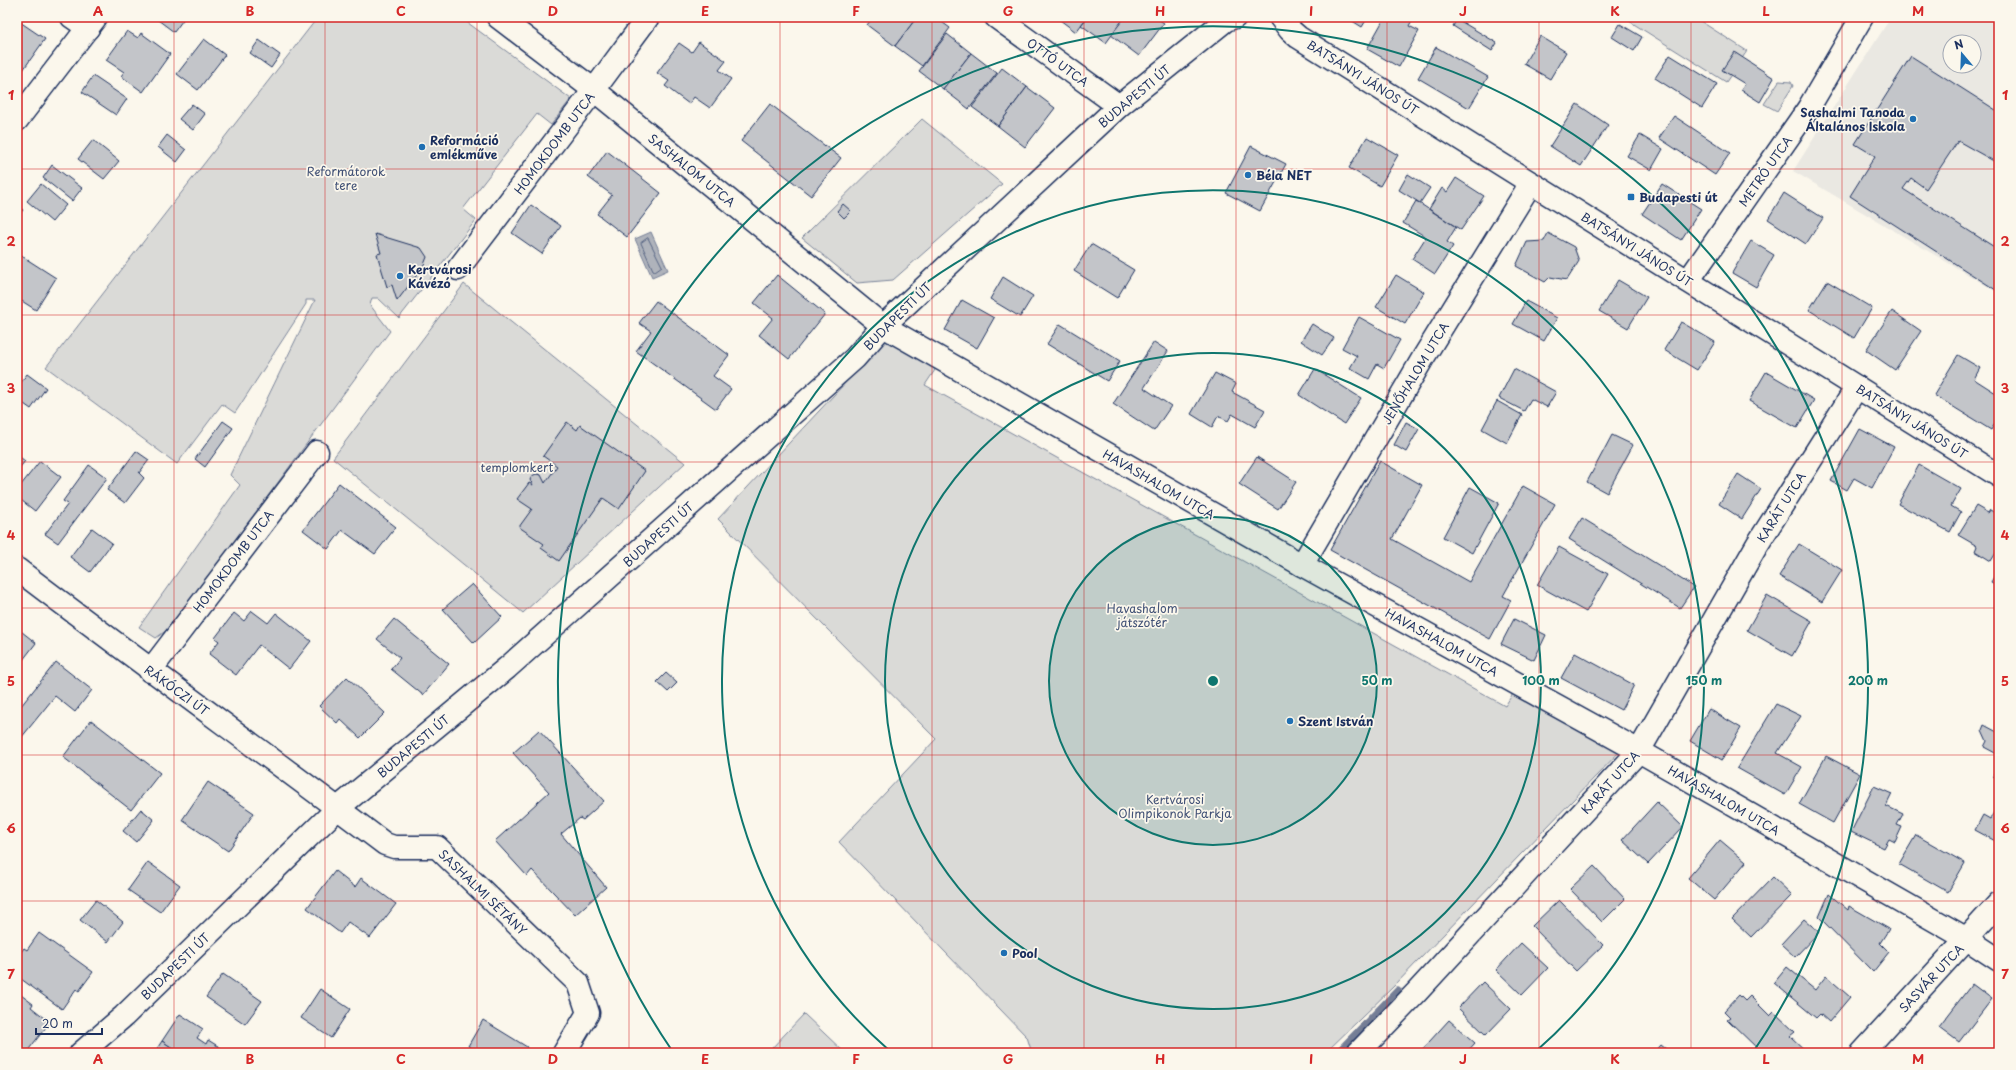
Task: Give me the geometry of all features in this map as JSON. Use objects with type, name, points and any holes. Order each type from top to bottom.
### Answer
[{"type":"street","name":"SASHALOM UTCA","points":[[498,17],[594,90],[883,326]]},
{"type":"street","name":"HOMOKDOMB UTCA","points":[[458,269],[648,17]]},
{"type":"street","name":"OTTÓ UTCA","points":[[996,17],[1119,106]]},
{"type":"street","name":"BUDAPESTI ÚT","points":[[81,1053],[124,1016],[338,808],[513,663],[855,358],[883,326],[1119,106],[1226,20],[1235,17]]},
{"type":"street","name":"BATSÁNYI JÁNOS ÚT","points":[[1280,17],[1298,37],[1999,476]]},
{"type":"street","name":"METRÓ UTCA","points":[[1688,282],[1808,109],[1862,17]]},
{"type":"street","points":[[17,120],[85,21]]},
{"type":"street","name":"JENŐHALOM UTCA","points":[[1302,566],[1423,358],[1531,183]]},
{"type":"street","name":"HAVASHALOM UTCA","points":[[883,326],[1302,566],[1639,751],[1967,940],[1999,960]]},
{"type":"street","name":"KARÁT UTCA","points":[[1358,1053],[1415,994],[1639,751],[1757,545],[1858,387]]},
{"type":"street","name":"HOMOKDOMB UTCA","points":[[150,671],[317,452]]},
{"type":"street","name":"RÁKÓCZI ÚT","points":[[17,569],[150,671],[338,808]]},
{"type":"street","name":"SASHALMI SÉTÁNY","points":[[338,808],[385,844],[394,847],[437,847],[578,983],[588,1013],[564,1053]]},
{"type":"street","name":"SASVÁR UTCA","points":[[1862,1053],[1967,940],[1999,903]]},
{"type":"shaded area","name":"Sashalmi Tanoda Általános Iskola","points":[[1891,17],[1999,17],[1999,293],[1793,171]]},
{"type":"green space","name":"Reformátorok tere","points":[[318,17],[460,17],[571,99],[551,125],[537,114],[463,209],[476,220],[399,318],[378,298],[372,298],[370,305],[390,331],[171,627],[156,638],[139,627],[240,485],[230,475],[315,300],[306,300],[306,304],[235,413],[222,404],[177,464],[46,367]]},
{"type":"green space","points":[[1631,17],[1694,17],[1747,51],[1726,82],[1629,21]]},
{"type":"green space","points":[[1779,81],[1791,82],[1793,86],[1777,111],[1764,104]]},
{"type":"green space","points":[[922,119],[1002,184],[893,280],[857,283],[802,238]]},
{"type":"green space","name":"templomkert","points":[[464,284],[685,463],[523,613],[333,458]]},
{"type":"green space","name":"Kertvárosi Olimpikonok Parkja","points":[[891,334],[939,364],[925,385],[1505,706],[1514,692],[1622,749],[1394,986],[1325,1053],[1032,1053],[1027,1037],[839,842],[936,739],[718,519]]},
{"type":"green space","points":[[804,1014],[845,1053],[776,1053],[771,1049]]},
{"type":"water","points":[[651,232],[668,270],[652,277],[635,239]]},
{"type":"building","points":[[154,17],[185,17],[174,32]]},
{"type":"building","points":[[873,17],[917,17],[895,46],[867,25]]},
{"type":"building","points":[[917,17],[935,17],[950,28],[922,66],[895,46]]},
{"type":"building","points":[[1056,17],[1087,17],[1076,32]]},
{"type":"building","points":[[1088,17],[1125,17],[1106,43],[1081,25]]},
{"type":"building","points":[[1125,17],[1155,17],[1164,23],[1139,56],[1111,35]]},
{"type":"building","points":[[1346,17],[1368,17],[1362,27]]},
{"type":"building","points":[[1385,17],[1407,17],[1412,20],[1409,26],[1419,31],[1399,67],[1367,49]]},
{"type":"building","points":[[1457,19],[1497,43],[1492,51],[1453,26]]},
{"type":"building","points":[[17,20],[45,39],[23,70],[17,65]]},
{"type":"building","points":[[1620,24],[1642,37],[1634,51],[1612,37]]},
{"type":"building","points":[[127,31],[138,38],[141,33],[170,54],[143,92],[121,76],[124,72],[106,60]]},
{"type":"building","points":[[947,34],[971,53],[943,89],[919,71]]},
{"type":"building","points":[[1540,36],[1566,52],[1550,79],[1524,64]]},
{"type":"building","points":[[204,39],[225,55],[198,90],[177,74]]},
{"type":"building","points":[[259,40],[280,55],[271,68],[250,53]]},
{"type":"building","points":[[699,42],[726,61],[719,70],[731,79],[710,108],[694,97],[689,104],[665,86],[669,81],[657,73],[679,43],[692,52]]},
{"type":"building","points":[[1436,47],[1488,77],[1469,108],[1418,78]]},
{"type":"building","points":[[1734,52],[1774,78],[1760,102],[1741,90],[1745,84],[1722,70]]},
{"type":"building","points":[[971,53],[997,73],[969,109],[943,89]]},
{"type":"building","points":[[1670,55],[1717,84],[1702,108],[1655,78]]},
{"type":"building","name":"Sashalmi Tanoda Általános Iskola","points":[[1911,56],[1999,112],[1999,164],[1958,141],[1926,189],[1911,178],[1903,189],[1999,250],[1999,292],[1850,196],[1875,156],[1855,144]]},
{"type":"building","points":[[1002,68],[1027,87],[998,126],[972,107]]},
{"type":"building","points":[[93,76],[127,99],[116,115],[82,92]]},
{"type":"building","points":[[1027,87],[1055,108],[1025,147],[998,126]]},
{"type":"building","points":[[192,104],[205,114],[193,130],[179,119]]},
{"type":"building","points":[[770,104],[841,158],[811,196],[741,141]]},
{"type":"building","points":[[1577,104],[1608,125],[1581,166],[1550,146]]},
{"type":"building","points":[[1674,116],[1730,153],[1715,175],[1659,138]]},
{"type":"building","points":[[167,135],[186,150],[177,162],[158,147]]},
{"type":"building","points":[[1640,135],[1663,149],[1651,170],[1627,156]]},
{"type":"building","points":[[1367,137],[1398,155],[1380,186],[1349,168]]},
{"type":"building","points":[[93,140],[119,161],[104,179],[78,159]]},
{"type":"building","points":[[1251,146],[1286,164],[1260,211],[1226,193]]},
{"type":"building","points":[[607,151],[661,193],[627,237],[597,214],[612,195],[588,177]]},
{"type":"building","points":[[52,165],[82,188],[72,201],[43,178]]},
{"type":"building","points":[[1408,174],[1430,188],[1420,203],[1399,190]]},
{"type":"building","points":[[1456,178],[1484,196],[1461,230],[1429,209],[1442,188],[1447,192]]},
{"type":"building","points":[[41,184],[66,205],[52,222],[27,201]]},
{"type":"building","points":[[1662,184],[1701,209],[1681,240],[1642,214]]},
{"type":"building","points":[[1784,193],[1823,218],[1806,244],[1768,219]]},
{"type":"building","points":[[1416,201],[1456,227],[1447,242],[1453,246],[1435,274],[1412,259],[1426,237],[1403,223]]},
{"type":"building","points":[[843,204],[851,211],[844,218],[837,211]]},
{"type":"building","points":[[531,205],[561,226],[542,254],[512,233]]},
{"type":"building","points":[[17,206],[23,210],[17,217]]},
{"type":"building","points":[[1548,233],[1574,247],[1579,261],[1567,280],[1550,277],[1545,282],[1516,266],[1527,242],[1544,241]]},
{"type":"building","name":"Kertvárosi Kávézó","points":[[375,234],[421,248],[427,257],[423,267],[397,301],[392,285],[387,287],[377,254],[381,253]]},
{"type":"building","points":[[1751,241],[1774,255],[1756,287],[1732,273]]},
{"type":"building","points":[[1091,244],[1134,270],[1117,298],[1074,271]]},
{"type":"building","points":[[17,253],[56,278],[36,310],[17,298]]},
{"type":"building","points":[[777,275],[825,314],[789,359],[759,335],[773,318],[754,303]]},
{"type":"building","points":[[1396,275],[1424,292],[1405,324],[1376,307]]},
{"type":"building","points":[[1003,277],[1033,296],[1020,317],[990,299]]},
{"type":"building","points":[[1618,280],[1647,297],[1628,328],[1599,311]]},
{"type":"building","points":[[1827,281],[1872,308],[1854,338],[1809,310]]},
{"type":"building","points":[[962,300],[994,318],[977,348],[945,330]]},
{"type":"building","points":[[656,301],[729,355],[713,376],[731,389],[716,409],[636,351],[651,331],[639,323]]},
{"type":"building","points":[[1526,301],[1557,318],[1544,341],[1513,324]]},
{"type":"building","points":[[1892,311],[1921,331],[1895,370],[1866,350]]},
{"type":"building","points":[[1359,317],[1400,340],[1384,368],[1377,364],[1369,379],[1350,368],[1357,356],[1342,348]]},
{"type":"building","points":[[1681,322],[1715,342],[1697,370],[1664,350]]},
{"type":"building","points":[[1060,324],[1120,361],[1107,381],[1047,344]]},
{"type":"building","points":[[1312,324],[1334,338],[1322,355],[1301,341]]},
{"type":"building","points":[[1154,342],[1168,351],[1144,388],[1171,406],[1154,431],[1113,404]]},
{"type":"building","points":[[1958,355],[1980,368],[1974,379],[1999,395],[1999,417],[1991,430],[1934,395]]},
{"type":"building","points":[[1315,369],[1361,398],[1344,424],[1299,395]]},
{"type":"building","points":[[1514,369],[1556,392],[1547,407],[1531,399],[1524,411],[1499,398]]},
{"type":"building","points":[[1766,372],[1814,400],[1797,428],[1749,401]]},
{"type":"building","points":[[1215,373],[1236,384],[1232,392],[1265,410],[1255,427],[1232,414],[1228,421],[1218,416],[1212,427],[1191,414]]},
{"type":"building","points":[[27,374],[46,388],[31,409],[17,399],[17,388]]},
{"type":"building","points":[[1497,401],[1522,415],[1507,443],[1482,429]]},
{"type":"building","points":[[223,421],[233,428],[205,467],[195,459]]},
{"type":"building","points":[[567,422],[577,430],[580,425],[645,471],[619,509],[603,498],[559,561],[541,548],[544,544],[519,527],[532,509],[517,499],[529,483],[533,485],[530,480],[532,476],[536,474],[541,475],[545,483],[557,466],[543,456]]},
{"type":"building","points":[[1406,422],[1419,429],[1406,452],[1394,445]]},
{"type":"building","points":[[1860,429],[1894,447],[1872,488],[1854,478],[1847,490],[1831,481]]},
{"type":"building","points":[[1612,435],[1633,445],[1607,493],[1587,482]]},
{"type":"building","points":[[136,451],[149,460],[139,473],[144,478],[125,503],[107,490]]},
{"type":"building","points":[[17,455],[25,461],[17,471]]},
{"type":"building","points":[[1257,457],[1296,482],[1278,509],[1239,484]]},
{"type":"building","points":[[40,461],[61,477],[35,511],[17,497],[17,490]]},
{"type":"building","points":[[1380,461],[1422,485],[1392,539],[1469,582],[1523,486],[1555,504],[1503,596],[1511,600],[1490,639],[1330,550]]},
{"type":"building","points":[[89,465],[107,478],[58,543],[45,534],[68,504],[63,501]]},
{"type":"building","points":[[1919,465],[1961,489],[1951,506],[1961,512],[1950,532],[1898,504]]},
{"type":"building","points":[[1738,474],[1761,489],[1742,519],[1719,504]]},
{"type":"building","points":[[339,483],[396,527],[375,554],[342,530],[328,549],[303,530]]},
{"type":"building","points":[[1470,487],[1499,503],[1472,553],[1443,537]]},
{"type":"building","points":[[1976,506],[1988,513],[1990,510],[1999,515],[1999,548],[1991,561],[1975,551],[1977,546],[1958,535]]},
{"type":"building","points":[[1582,518],[1694,587],[1680,608],[1569,539]]},
{"type":"building","points":[[92,528],[112,543],[90,572],[70,557]]},
{"type":"building","points":[[1799,544],[1842,570],[1822,602],[1779,576]]},
{"type":"building","points":[[1559,547],[1608,574],[1586,612],[1537,585]]},
{"type":"building","points":[[1999,568],[1999,586],[1991,582]]},
{"type":"building","points":[[472,584],[502,617],[474,643],[443,609]]},
{"type":"building","points":[[1767,595],[1812,621],[1792,656],[1747,630]]},
{"type":"building","points":[[252,611],[268,623],[276,613],[311,641],[289,669],[259,645],[236,675],[209,654],[219,641],[215,638],[234,613],[244,621]]},
{"type":"building","points":[[394,619],[449,664],[423,695],[391,669],[400,658],[377,639]]},
{"type":"building","points":[[1514,619],[1546,635],[1534,660],[1501,644]]},
{"type":"building","points":[[17,628],[36,643],[19,665],[17,663]]},
{"type":"building","points":[[1575,653],[1634,685],[1621,710],[1561,678]]},
{"type":"building","points":[[56,662],[92,690],[75,712],[55,696],[21,738],[17,735],[17,711]]},
{"type":"building","points":[[666,673],[677,683],[668,692],[657,682]]},
{"type":"building","points":[[347,677],[385,713],[360,738],[340,719],[337,723],[319,706]]},
{"type":"building","points":[[1776,704],[1801,716],[1777,753],[1802,767],[1785,795],[1737,768]]},
{"type":"building","points":[[1709,709],[1741,728],[1722,760],[1690,741]]},
{"type":"building","points":[[91,720],[160,773],[131,810],[63,757]]},
{"type":"building","points":[[1984,725],[1999,733],[1999,755],[1984,747],[1987,741],[1982,730]]},
{"type":"building","points":[[539,730],[604,801],[583,820],[580,818],[561,834],[606,887],[575,915],[532,870],[527,876],[495,841],[549,792],[513,753]]},
{"type":"building","points":[[1826,756],[1860,774],[1833,823],[1799,804]]},
{"type":"building","points":[[1999,765],[1999,779],[1993,776]]},
{"type":"building","points":[[208,782],[254,813],[228,851],[182,820]]},
{"type":"building","points":[[1874,786],[1892,794],[1886,806],[1903,814],[1897,825],[1902,827],[1895,842],[1889,839],[1884,848],[1851,832]]},
{"type":"building","points":[[1657,802],[1683,827],[1648,864],[1622,840]]},
{"type":"building","points":[[1999,804],[1999,843],[1975,830],[1983,815],[1990,819]]},
{"type":"building","points":[[141,809],[154,820],[136,842],[123,831]]},
{"type":"building","points":[[1916,835],[1965,863],[1948,892],[1899,864]]},
{"type":"building","points":[[1720,840],[1746,862],[1714,900],[1688,878]]},
{"type":"building","points":[[148,862],[180,885],[160,912],[128,890]]},
{"type":"building","points":[[1594,866],[1625,899],[1602,922],[1570,889]]},
{"type":"building","points":[[335,871],[355,887],[361,878],[396,904],[370,938],[348,922],[340,933],[307,908]]},
{"type":"building","points":[[1773,877],[1792,895],[1751,937],[1732,919]]},
{"type":"building","points":[[1829,894],[1848,910],[1849,906],[1889,929],[1880,943],[1889,952],[1873,972],[1819,917]]},
{"type":"building","points":[[96,900],[123,922],[108,942],[80,920]]},
{"type":"building","points":[[1559,900],[1603,945],[1576,971],[1532,926]]},
{"type":"building","points":[[1804,919],[1819,932],[1795,957],[1781,944]]},
{"type":"building","points":[[39,933],[93,972],[79,991],[76,989],[62,1009],[17,976],[17,957],[24,948],[27,950]]},
{"type":"building","points":[[1521,943],[1548,968],[1522,995],[1496,970]]},
{"type":"building","points":[[1787,967],[1815,990],[1826,976],[1850,997],[1829,1022],[1820,1014],[1816,1018],[1774,983]]},
{"type":"building","points":[[223,974],[262,1001],[245,1024],[206,997]]},
{"type":"building","points":[[1483,982],[1511,1009],[1486,1035],[1458,1008]]},
{"type":"building","points":[[1972,984],[1992,999],[1959,1042],[1939,1027]]},
{"type":"building","points":[[320,989],[350,1009],[331,1038],[301,1018]]},
{"type":"building","points":[[17,992],[33,1004],[31,1007],[50,1022],[26,1053],[22,1053],[17,1049]]},
{"type":"building","points":[[1739,995],[1745,1001],[1750,996],[1770,1016],[1774,1012],[1795,1032],[1790,1036],[1808,1053],[1762,1053],[1727,1019],[1730,1017],[1724,1011]]},
{"type":"building","points":[[180,1014],[203,1029],[197,1038],[206,1044],[208,1040],[221,1048],[218,1052],[220,1053],[180,1053],[162,1041]]},
{"type":"building","points":[[483,1020],[527,1047],[524,1053],[480,1053],[468,1046]]},
{"type":"building","points":[[1449,1020],[1475,1043],[1466,1053],[1419,1053]]},
{"type":"building","points":[[162,1041],[180,1053],[154,1053]]},
{"type":"building","points":[[1661,1045],[1671,1053],[1654,1053]]},
{"type":"waterway","points":[[1337,1053],[1398,990]]},
{"type":"place","name":"Sashalmi Tanoda Általános Iskola","points":[[1913,119]]},
{"type":"place","name":"Reformáció emlékműve","points":[[422,147]]},
{"type":"place","name":"Béla NET","points":[[1248,175]]},
{"type":"place","name":"Budapesti út","points":[[1631,197]]},
{"type":"place","name":"Kertvárosi Kávézó","points":[[400,276]]},
{"type":"place","name":"Szent István","points":[[1290,721]]},
{"type":"place","name":"Pool","points":[[1004,953]]},
{"type":"park label","name":"Havashalom játszótér","points":[[1142,615]]}]
